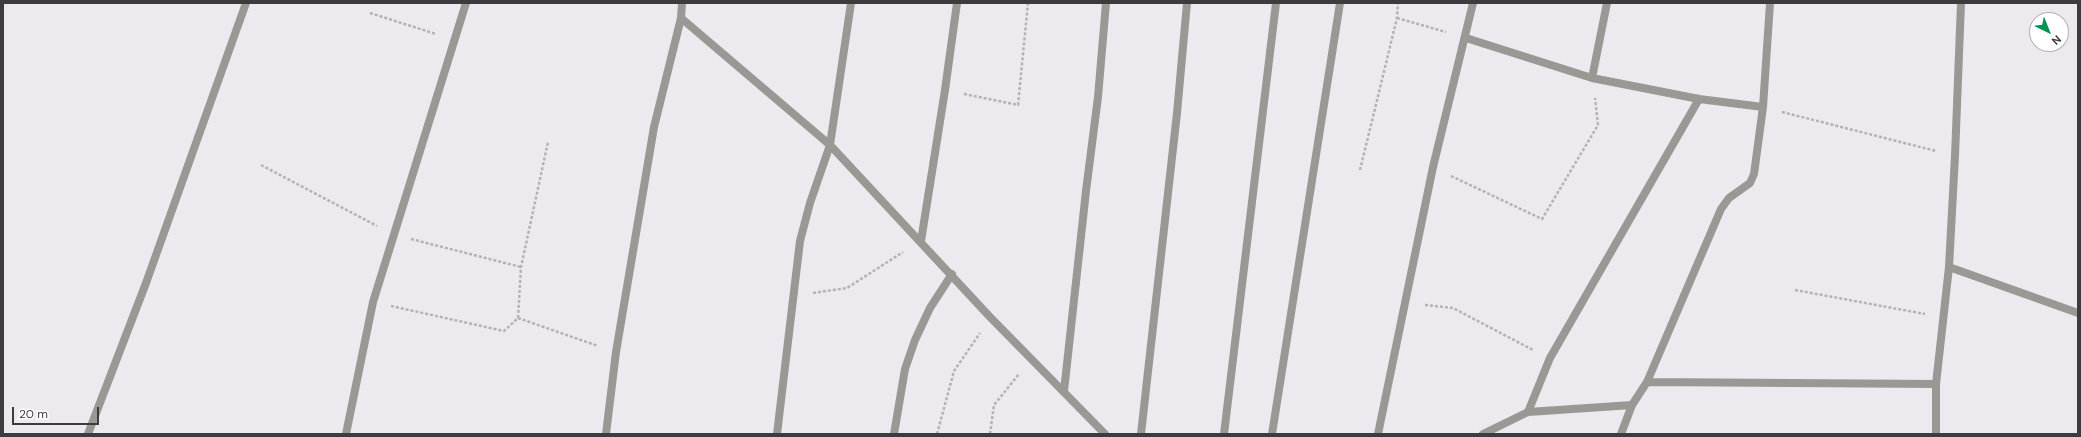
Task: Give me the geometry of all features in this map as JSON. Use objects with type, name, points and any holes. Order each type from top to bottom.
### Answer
[{"type":"street","points":[[88,434],[146,283],[246,3]]},
{"type":"street","points":[[346,434],[373,302],[466,3]]},
{"type":"street","points":[[606,434],[616,352],[654,127],[681,18],[682,3]]},
{"type":"street","points":[[777,434],[795,296],[800,242],[810,204],[830,145],[851,3]]},
{"type":"street","points":[[921,241],[957,3]]},
{"type":"street","points":[[1064,391],[1098,97],[1106,3]]},
{"type":"street","points":[[1141,434],[1177,113],[1187,3]]},
{"type":"street","points":[[1224,434],[1276,3]]},
{"type":"street","points":[[1272,434],[1340,3]]},
{"type":"street","points":[[1378,434],[1433,167],[1466,38],[1473,3]]},
{"type":"street","points":[[1592,78],[1607,3]]},
{"type":"street","points":[[1621,434],[1632,405],[1647,382],[1721,209],[1729,198],[1750,183],[1754,174],[1763,107],[1770,3]]},
{"type":"street","points":[[1936,434],[1936,384],[1949,267],[1956,156],[1960,3]]},
{"type":"street","points":[[681,18],[830,145],[952,274],[990,317],[1032,358],[1105,434]]},
{"type":"street","points":[[1466,38],[1592,78],[1699,99],[1763,107]]},
{"type":"street","points":[[1528,412],[1550,358],[1699,99]]},
{"type":"street","points":[[1949,267],[2078,313]]},
{"type":"street","points":[[894,434],[905,369],[915,340],[930,308],[952,274]]},
{"type":"street","points":[[1647,382],[1936,384]]},
{"type":"street","points":[[1483,434],[1528,412],[1632,405]]},
{"type":"path","points":[[945,90],[1018,105],[1028,3]]},
{"type":"path","points":[[1360,170],[1397,18],[1398,3]]},
{"type":"path","points":[[370,13],[455,40]]},
{"type":"path","points":[[1397,18],[1466,38]]},
{"type":"path","points":[[1433,167],[1542,219],[1598,125],[1592,78]]},
{"type":"path","points":[[1763,107],[1956,156]]},
{"type":"path","points":[[373,302],[504,331],[518,318],[521,267],[548,142]]},
{"type":"path","points":[[261,165],[395,235],[521,267]]},
{"type":"path","points":[[795,296],[847,288],[921,241]]},
{"type":"path","points":[[1795,290],[1943,317]]},
{"type":"path","points":[[1406,303],[1453,308],[1550,358]]},
{"type":"path","points":[[937,434],[954,371],[990,317]]},
{"type":"path","points":[[518,318],[616,352]]},
{"type":"path","points":[[990,434],[994,405],[1032,358]]}]
